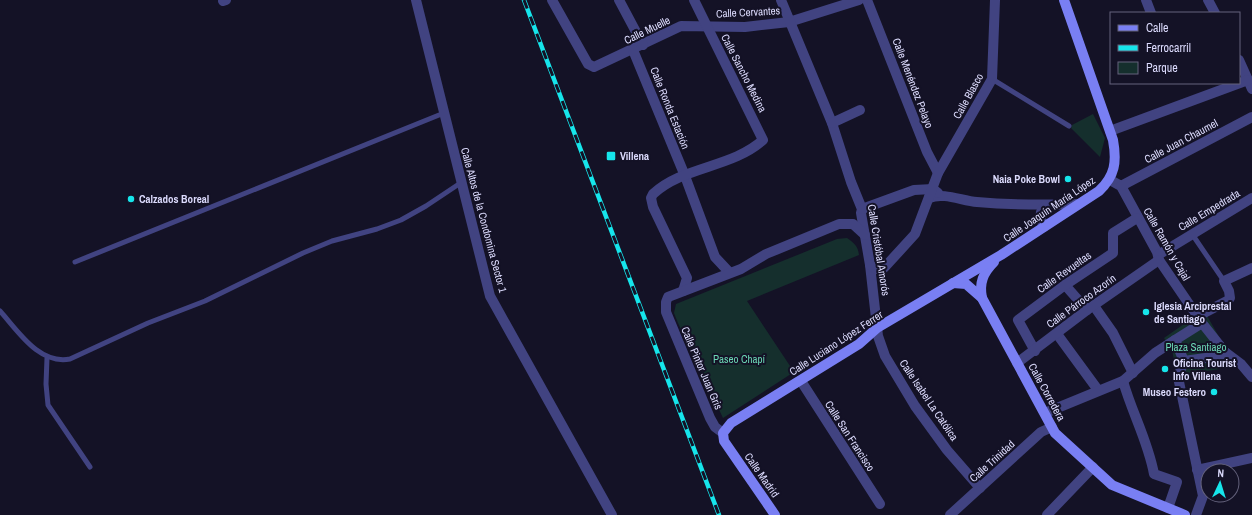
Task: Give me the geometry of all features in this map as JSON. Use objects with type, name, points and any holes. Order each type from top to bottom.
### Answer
[{"type":"street","name":"Calle Altos de la Condomina Sector 1","points":[[416,0],[490,296],[612,515]]},
{"type":"street","name":"Calle Muelle","points":[[552,0],[588,64],[594,67],[600,66],[682,26],[708,26]]},
{"type":"street","points":[[619,0],[643,45]]},
{"type":"street","name":"Calle Sancho Medina","points":[[684,176],[733,159],[756,147],[764,140],[694,0]]},
{"type":"street","name":"Calle Cristóbal Amorós","points":[[780,0],[832,123],[851,182],[862,209],[861,213],[877,315]]},
{"type":"street","name":"Calle Cervantes","points":[[708,26],[745,27],[789,22],[859,0]]},
{"type":"street","name":"Calle Menéndez Pelayo","points":[[867,0],[927,152],[938,173]]},
{"type":"street","name":"Calle Blasco","points":[[870,265],[876,269],[885,267],[915,234],[938,173],[992,79],[995,0]]},
{"type":"street","points":[[1064,0],[1113,140],[1114,158],[1110,180],[1121,186]]},
{"type":"street","points":[[1146,0],[1151,12]]},
{"type":"street","points":[[1208,0],[1214,12]]},
{"type":"street","name":"Calle Ronda Estación","points":[[633,50],[715,257],[730,272]]},
{"type":"street","points":[[1240,62],[1250,79],[1240,83]]},
{"type":"street","points":[[1110,131],[1237,84]]},
{"type":"street","points":[[832,123],[860,110]]},
{"type":"street","name":"Calle Juan Chaumel","points":[[1121,186],[1252,117]]},
{"type":"street","points":[[678,292],[687,278],[650,198],[657,190],[684,176]]},
{"type":"street","name":"Calle Joaquín María López","points":[[964,276],[1001,255],[1099,191],[1110,180]]},
{"type":"street","name":"Calle Ramón y Cajal","points":[[1121,186],[1159,257],[1200,320],[1225,352],[1241,364],[1252,376]]},
{"type":"street","points":[[862,209],[914,190],[976,202],[1046,205],[1078,204]]},
{"type":"street","name":"Calle Empedrada","points":[[1159,257],[1192,234],[1252,198]]},
{"type":"street","points":[[1044,227],[1040,213],[1041,209],[1046,205]]},
{"type":"street","name":"Calle Revueltas","points":[[1035,350],[1018,320],[1064,285],[1113,253],[1113,233],[1137,218]]},
{"type":"street","points":[[678,292],[692,289],[746,266],[766,254],[839,224],[853,224],[865,235]]},
{"type":"street","name":"Calle Joaquín María López","points":[[982,298],[980,289],[983,276],[1001,255]]},
{"type":"street","name":"Calle Párroco Azorín","points":[[1017,363],[1159,257]]},
{"type":"street","points":[[1045,413],[1123,381],[1155,353],[1227,301],[1230,298],[1229,291],[1224,281],[1252,268]]},
{"type":"street","name":"Calle Luciano López Ferrer","points":[[723,433],[731,423],[859,344],[877,328],[964,276]]},
{"type":"street","name":"Calle Corredera","points":[[953,283],[966,284],[982,298],[1055,433],[1112,485],[1185,515]]},
{"type":"street","points":[[1064,285],[1090,308],[1113,333],[1133,373]]},
{"type":"street","name":"Calle Pintor Juan Gris","points":[[678,292],[668,297],[666,302],[668,318],[710,418],[715,427],[723,433],[724,441],[729,448]]},
{"type":"street","points":[[877,315],[884,320],[891,321]]},
{"type":"street","name":"Calle Isabel La Católica","points":[[877,315],[877,328],[885,356],[915,406],[947,450],[980,488]]},
{"type":"street","points":[[1057,334],[1098,390]]},
{"type":"street","points":[[1175,340],[1184,361],[1178,377],[1203,496],[1196,515]]},
{"type":"street","points":[[1184,361],[1220,356],[1225,352]]},
{"type":"street","name":"Calle San Francisco","points":[[801,381],[880,504]]},
{"type":"street","points":[[1123,381],[1129,401],[1146,442],[1154,474],[1177,482],[1168,508]]},
{"type":"street","name":"Calle Trinidad","points":[[950,515],[1041,432],[1052,427]]},
{"type":"street","name":"Calle Madrid","points":[[729,448],[775,515]]},
{"type":"street","points":[[1197,470],[1252,458]]},
{"type":"street","points":[[1047,515],[1093,467]]},
{"type":"lane","points":[[992,79],[1069,126]]},
{"type":"lane","points":[[75,262],[444,113]]},
{"type":"lane","points":[[0,311],[21,335],[47,358],[64,360],[77,356],[148,323],[205,301],[303,253],[332,241],[390,225],[426,206],[462,182]]},
{"type":"lane","points":[[1192,234],[1224,281]]},
{"type":"lane","points":[[47,358],[46,384],[48,405],[90,467]]},
{"type":"green space","points":[[1093,114],[1105,138],[1100,157],[1071,128],[1072,125]]},
{"type":"green space","name":"Paseo Chapí","points":[[847,238],[858,249],[859,255],[747,301],[794,372],[723,418],[678,323],[674,313],[676,304],[837,239]]},
{"type":"green space","name":"Plaza Santiago","points":[[1206,314],[1222,342],[1243,362],[1228,368],[1177,375],[1172,350],[1164,338],[1194,317]]},
{"type":"railway","points":[[524,0],[719,515]]},
{"type":"place","name":"Villena","points":[[611,156]]},
{"type":"place","name":"Naia Poke Bowl","points":[[1068,179]]},
{"type":"place","name":"Calzados Boreal","points":[[131,199]]},
{"type":"place","name":"Iglesia Arciprestal de Santiago","points":[[1146,312]]},
{"type":"place","name":"Oficina Tourist Info Villena","points":[[1165,369]]},
{"type":"place","name":"Museo Festero","points":[[1214,392]]}]
